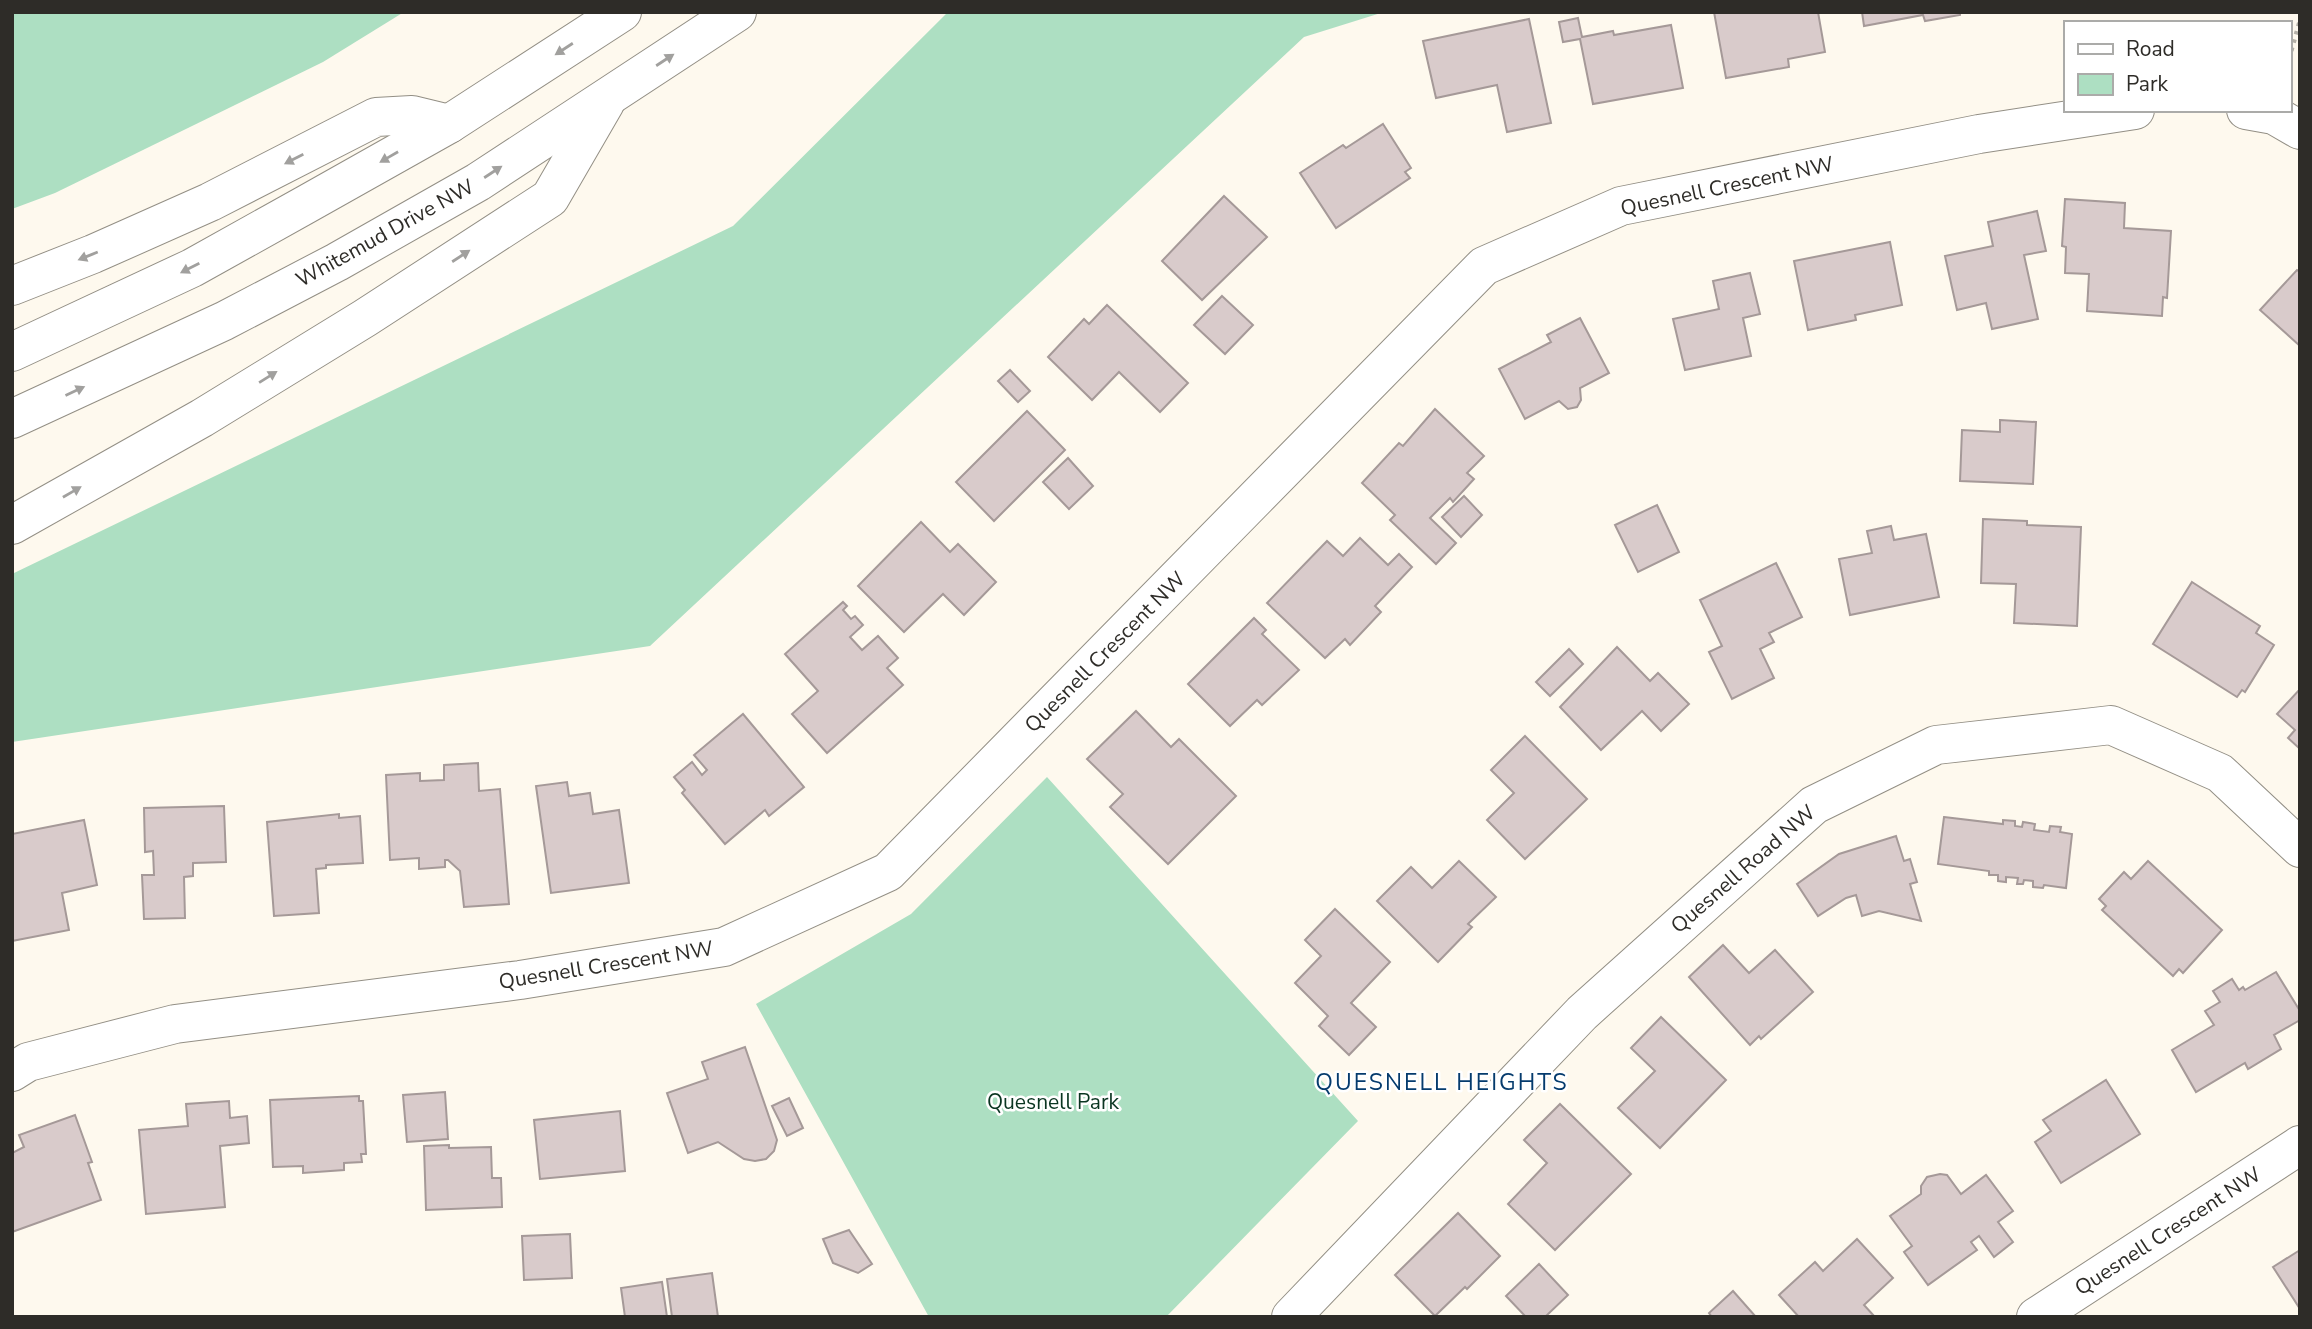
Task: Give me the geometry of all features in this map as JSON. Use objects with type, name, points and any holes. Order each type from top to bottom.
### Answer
[{"type":"main road","points":[[12,352],[191,268],[449,124],[622,12]]},
{"type":"main road","name":"Whitemud Drive NW","points":[[12,419],[224,321],[337,262],[478,182],[737,12]]},
{"type":"main road","points":[[12,525],[214,411],[365,318],[550,198],[608,97]]},
{"type":"main road","name":"Quesnell Crescent NW","points":[[12,1072],[28,1062],[175,1024],[520,980],[724,947],[888,872],[1483,267],[1621,206],[1979,134],[2122,112]]},
{"type":"main road","points":[[2257,112],[2274,115],[2300,130]]},
{"type":"main road","points":[[12,286],[93,254],[210,202],[376,117],[412,115],[449,124]]},
{"type":"main road","name":"Quesnell Road NW","points":[[1291,1317],[1582,1013],[1814,804],[1936,746],[2110,725],[2220,773],[2300,848]]},
{"type":"main road","name":"Quesnell Crescent NW","points":[[2036,1317],[2300,1145]]},
{"type":"path","points":[[2291,52],[2300,20]]},
{"type":"green space","points":[[12,12],[404,12],[323,62],[55,193],[12,209]]},
{"type":"green space","points":[[948,12],[1384,12],[1304,37],[650,646],[12,742],[12,574],[733,226]]},
{"type":"green space","name":"Quesnell Park","points":[[1047,777],[1358,1121],[1166,1317],[929,1317],[756,1004],[911,914]]},
{"type":"building","points":[[1714,12],[1818,12],[1825,52],[1788,59],[1789,67],[1726,78]]},
{"type":"building","points":[[1862,12],[1960,12],[1960,15],[1925,21],[1923,15],[1864,26]]},
{"type":"building","points":[[1578,18],[1582,37],[1613,31],[1614,35],[1671,25],[1683,88],[1593,104],[1580,39],[1563,42],[1559,22]]},
{"type":"building","points":[[1529,19],[1551,123],[1507,132],[1497,85],[1436,98],[1423,41]]},
{"type":"building","points":[[1383,124],[1411,168],[1405,172],[1410,178],[1336,228],[1300,173],[1343,145],[1346,148]]},
{"type":"building","points":[[1224,196],[1267,237],[1202,300],[1162,261]]},
{"type":"building","points":[[2065,199],[2125,203],[2124,228],[2171,231],[2167,298],[2163,297],[2162,316],[2087,311],[2089,274],[2065,273],[2066,247],[2062,246]]},
{"type":"building","points":[[2037,211],[2046,251],[2024,255],[2038,319],[1992,329],[1986,303],[1957,310],[1945,256],[1993,246],[1988,222]]},
{"type":"building","points":[[1890,242],[1902,305],[1855,315],[1856,320],[1808,330],[1794,261]]},
{"type":"building","points":[[2297,270],[2300,272],[2300,346],[2260,310]]},
{"type":"building","points":[[1750,273],[1760,314],[1743,318],[1751,356],[1685,370],[1673,319],[1719,309],[1713,281]]},
{"type":"building","points":[[1222,296],[1253,325],[1225,354],[1194,325]]},
{"type":"building","points":[[1107,305],[1188,383],[1160,412],[1119,372],[1092,400],[1048,357],[1084,319],[1089,324]]},
{"type":"building","points":[[1580,318],[1609,373],[1580,388],[1581,400],[1577,407],[1568,409],[1559,401],[1525,419],[1499,369],[1551,342],[1547,335]]},
{"type":"building","points":[[1010,370],[1030,391],[1018,402],[998,381]]},
{"type":"building","points":[[1435,409],[1484,456],[1467,473],[1474,479],[1453,502],[1450,498],[1430,518],[1456,543],[1436,564],[1390,520],[1395,515],[1362,483],[1399,443],[1403,446]]},
{"type":"building","points":[[1027,411],[1065,450],[994,521],[956,482]]},
{"type":"building","points":[[2000,420],[2036,422],[2033,484],[1960,481],[1962,430],[2000,432]]},
{"type":"building","points":[[1068,458],[1093,486],[1069,509],[1043,482]]},
{"type":"building","points":[[1464,496],[1482,515],[1461,537],[1442,517]]},
{"type":"building","points":[[1657,505],[1679,552],[1638,572],[1615,525]]},
{"type":"building","points":[[1983,519],[2027,521],[2027,525],[2081,527],[2077,626],[2014,623],[2016,584],[1981,583]]},
{"type":"building","points":[[921,522],[950,552],[958,544],[996,582],[964,615],[943,594],[904,632],[858,586]]},
{"type":"building","points":[[1891,526],[1894,540],[1926,534],[1939,597],[1850,615],[1839,559],[1872,553],[1867,531]]},
{"type":"building","points":[[1360,538],[1388,565],[1399,554],[1412,567],[1375,606],[1381,612],[1350,645],[1345,639],[1325,658],[1267,603],[1327,541],[1343,556]]},
{"type":"building","points":[[1776,563],[1802,617],[1769,633],[1774,642],[1760,649],[1774,678],[1732,699],[1709,652],[1722,646],[1700,600]]},
{"type":"building","points":[[2192,582],[2260,626],[2256,633],[2274,645],[2245,692],[2242,690],[2237,697],[2153,644]]},
{"type":"building","points":[[843,602],[847,606],[843,610],[851,619],[855,616],[863,625],[850,637],[862,650],[878,636],[898,658],[887,668],[903,685],[827,753],[792,714],[818,691],[785,654]]},
{"type":"building","points":[[1254,618],[1266,630],[1262,634],[1299,670],[1262,705],[1257,700],[1230,726],[1188,684]]},
{"type":"building","points":[[1617,647],[1650,681],[1658,673],[1689,704],[1661,731],[1642,711],[1601,750],[1560,707]]},
{"type":"building","points":[[1569,649],[1583,664],[1550,696],[1536,682]]},
{"type":"building","points":[[2300,689],[2300,749],[2288,738],[2295,730],[2277,714]]},
{"type":"building","points":[[1136,711],[1171,747],[1179,739],[1236,796],[1168,864],[1110,807],[1123,794],[1087,759]]},
{"type":"building","points":[[743,714],[804,787],[769,816],[765,810],[725,844],[682,793],[685,790],[674,777],[692,762],[702,775],[707,770],[694,755]]},
{"type":"building","points":[[1525,736],[1587,799],[1525,859],[1487,820],[1514,793],[1491,770]]},
{"type":"building","points":[[478,763],[479,791],[500,789],[509,904],[464,907],[460,871],[448,860],[445,860],[445,867],[419,869],[419,858],[390,860],[386,775],[420,773],[420,781],[444,780],[444,765]]},
{"type":"building","points":[[567,782],[569,796],[590,793],[593,814],[619,810],[629,883],[551,893],[536,786]]},
{"type":"building","points":[[224,806],[226,862],[193,863],[193,876],[184,877],[185,918],[144,919],[142,875],[154,875],[153,851],[145,852],[144,808]]},
{"type":"building","points":[[339,814],[339,818],[360,816],[363,863],[326,865],[326,868],[316,869],[319,913],[274,916],[267,822]]},
{"type":"building","points":[[1944,817],[2003,824],[2003,820],[2015,821],[2015,826],[2022,827],[2023,822],[2035,824],[2034,830],[2049,832],[2050,826],[2061,827],[2060,832],[2072,834],[2066,888],[2044,885],[2043,888],[2033,887],[2033,881],[2024,880],[2023,884],[2017,884],[2018,878],[2006,877],[2006,882],[1998,881],[1998,875],[1989,875],[1989,871],[1938,864]]},
{"type":"building","points":[[84,820],[97,885],[62,893],[69,930],[12,941],[12,834]]},
{"type":"building","points":[[1896,836],[1904,861],[1910,859],[1917,882],[1910,884],[1921,921],[1879,911],[1862,916],[1856,895],[1846,898],[1818,916],[1797,884],[1839,854]]},
{"type":"building","points":[[1459,861],[1496,897],[1468,924],[1472,927],[1438,962],[1377,901],[1411,867],[1432,888]]},
{"type":"building","points":[[2148,861],[2222,930],[2183,973],[2179,969],[2173,976],[2102,910],[2106,906],[2099,899],[2124,872],[2131,879]]},
{"type":"building","points":[[1335,909],[1390,962],[1351,1003],[1376,1027],[1349,1055],[1319,1026],[1328,1016],[1295,983],[1321,956],[1305,940]]},
{"type":"building","points":[[1723,945],[1749,973],[1775,950],[1813,992],[1761,1039],[1759,1036],[1750,1045],[1689,977]]},
{"type":"building","points":[[2276,972],[2300,1011],[2300,1020],[2274,1035],[2281,1049],[2248,1069],[2245,1063],[2196,1092],[2172,1050],[2214,1025],[2205,1011],[2220,1002],[2213,991],[2232,979],[2239,990],[2243,987],[2245,990]]},
{"type":"building","points":[[1661,1017],[1726,1080],[1660,1148],[1618,1108],[1655,1071],[1631,1048]]},
{"type":"building","points":[[745,1047],[777,1140],[774,1151],[766,1159],[755,1161],[744,1159],[718,1142],[688,1153],[667,1093],[708,1079],[702,1062]]},
{"type":"building","points":[[2106,1080],[2140,1134],[2061,1183],[2035,1142],[2051,1131],[2043,1120]]},
{"type":"building","points":[[445,1092],[448,1139],[407,1142],[403,1095]]},
{"type":"building","points":[[359,1096],[359,1101],[363,1101],[366,1154],[361,1154],[362,1162],[344,1163],[344,1170],[303,1173],[303,1166],[273,1167],[270,1100]]},
{"type":"building","points":[[789,1098],[803,1128],[787,1136],[772,1106]]},
{"type":"building","points":[[229,1101],[230,1118],[247,1116],[249,1143],[220,1146],[225,1207],[146,1214],[139,1130],[188,1126],[186,1104]]},
{"type":"building","points":[[1560,1104],[1631,1174],[1555,1250],[1508,1204],[1547,1163],[1524,1140]]},
{"type":"building","points":[[620,1111],[625,1171],[540,1179],[534,1120]]},
{"type":"building","points":[[75,1115],[92,1162],[88,1163],[101,1200],[12,1232],[12,1153],[24,1147],[19,1135]]},
{"type":"building","points":[[449,1145],[449,1148],[491,1147],[492,1178],[501,1178],[502,1207],[426,1210],[424,1146]]},
{"type":"building","points":[[1947,1175],[1961,1194],[1986,1175],[2013,1211],[1998,1222],[2013,1242],[1994,1257],[1979,1236],[1971,1242],[1977,1250],[1928,1285],[1904,1252],[1912,1246],[1890,1216],[1921,1194],[1921,1186],[1927,1177]]},
{"type":"building","points":[[1458,1213],[1500,1256],[1435,1316],[1395,1275]]},
{"type":"building","points":[[849,1230],[872,1264],[858,1273],[833,1263],[823,1239]]},
{"type":"building","points":[[570,1234],[572,1278],[524,1280],[522,1236]]},
{"type":"building","points":[[1857,1239],[1893,1278],[1864,1305],[1875,1317],[1799,1317],[1779,1295],[1815,1262],[1823,1271]]},
{"type":"building","points":[[2300,1250],[2300,1309],[2273,1267]]},
{"type":"building","points":[[1539,1264],[1568,1295],[1545,1317],[1526,1317],[1506,1296]]},
{"type":"building","points":[[712,1273],[718,1317],[672,1317],[667,1279]]},
{"type":"building","points":[[662,1282],[667,1317],[625,1317],[621,1288]]},
{"type":"building","points":[[1733,1291],[1756,1317],[1712,1317],[1709,1313]]},
{"type":"district","name":"QUESNELL HEIGHTS","points":[[1442,1082]]}]
